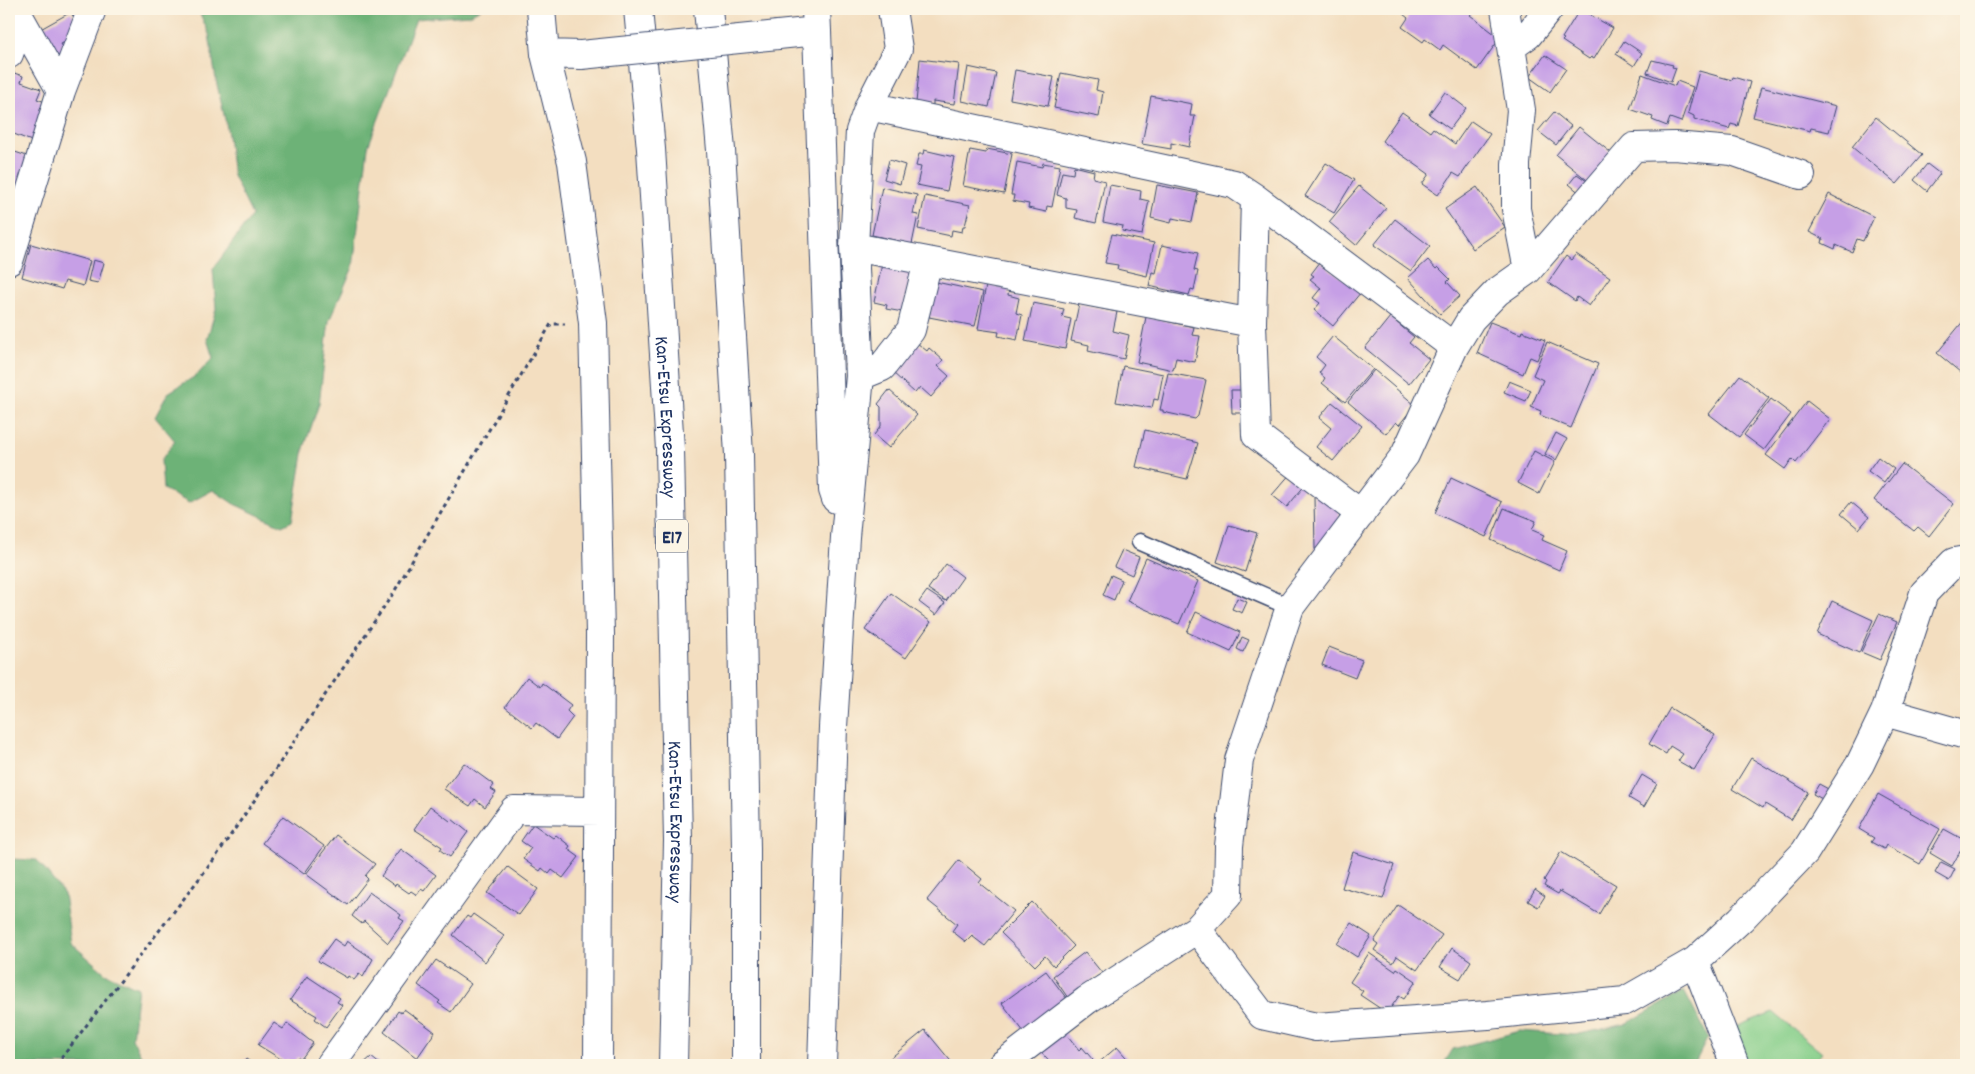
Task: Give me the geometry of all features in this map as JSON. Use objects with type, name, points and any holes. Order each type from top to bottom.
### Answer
[{"type":"main road","points":[[9,261],[61,91],[92,9]]},
{"type":"main road","points":[[541,9],[545,54],[572,162],[593,323],[600,634],[598,1065]]},
{"type":"main road","name":"Kan-Etsu Expressway","points":[[638,9],[651,149],[670,449],[678,841],[673,1065]]},
{"type":"main road","points":[[708,9],[721,150],[739,455],[746,849],[746,1065]]},
{"type":"main road","points":[[822,1065],[828,846],[844,537],[860,376],[854,247],[860,131],[869,106],[898,48],[892,9]]},
{"type":"main road","points":[[1505,9],[1521,110],[1516,164],[1516,209],[1528,270]]},
{"type":"main road","points":[[1511,46],[1528,36],[1549,9]]},
{"type":"main road","points":[[18,14],[61,91]]},
{"type":"main road","points":[[9,54],[18,14]]},
{"type":"main road","points":[[545,54],[582,55],[778,35],[816,20],[833,490],[844,537]]},
{"type":"main road","points":[[869,106],[1234,184],[1454,347]]},
{"type":"main road","points":[[1002,1065],[1087,1000],[1197,929],[1228,895],[1230,846],[1239,760],[1290,607],[1405,455],[1454,347],[1471,320],[1496,292],[1528,270],[1634,148],[1674,146],[1732,151],[1801,176]]},
{"type":"main road","points":[[1255,198],[1252,323],[1256,434],[1360,514]]},
{"type":"main road","points":[[854,247],[1252,323]]},
{"type":"main road","points":[[860,376],[882,367],[911,330],[928,261]]},
{"type":"main road","points":[[1197,929],[1262,1015],[1316,1027],[1488,1015],[1625,1001],[1695,961],[1741,919],[1805,852],[1860,764],[1885,712],[1924,593],[1954,562],[1966,560]]},
{"type":"main road","points":[[1885,712],[1966,736]]},
{"type":"main road","points":[[330,1065],[514,810],[600,811]]},
{"type":"main road","points":[[1695,961],[1734,1065]]},
{"type":"lane","points":[[1140,542],[1290,607]]},
{"type":"path","points":[[56,1065],[215,858],[270,779],[394,592],[551,324],[593,323]]},
{"type":"green space","points":[[198,9],[481,9],[469,15],[416,19],[368,147],[353,267],[329,321],[319,404],[304,448],[292,521],[282,526],[234,504],[213,490],[189,503],[163,489],[161,460],[175,441],[155,417],[168,393],[197,375],[213,358],[207,339],[216,309],[213,269],[252,215],[233,176],[227,128],[216,80],[209,34]]},
{"type":"green space","points":[[9,859],[37,860],[64,894],[71,943],[105,973],[138,988],[132,1038],[146,1065],[9,1065]]},
{"type":"green space","points":[[1684,991],[1708,1037],[1694,1065],[1443,1065],[1453,1049],[1520,1031],[1575,1035],[1626,1024]]},
{"type":"green space","points":[[1773,1012],[1822,1053],[1811,1065],[1741,1065],[1727,1030]]},
{"type":"building","points":[[1406,9],[1469,9],[1473,12],[1470,15],[1500,38],[1477,70],[1443,45],[1440,50],[1425,39],[1423,42],[1402,27],[1408,18],[1403,14]]},
{"type":"building","points":[[1580,9],[1613,28],[1594,59],[1591,57],[1589,59],[1562,41]]},
{"type":"building","points":[[71,12],[76,22],[74,28],[69,31],[73,38],[61,44],[66,52],[53,59],[37,31]]},
{"type":"building","points":[[1624,41],[1642,53],[1634,66],[1616,54]]},
{"type":"building","points":[[1545,55],[1566,69],[1550,92],[1529,77]]},
{"type":"building","points":[[920,59],[959,64],[954,104],[933,101],[933,105],[916,103]]},
{"type":"building","points":[[1652,60],[1673,65],[1672,67],[1676,68],[1671,82],[1647,73]]},
{"type":"building","points":[[968,67],[996,73],[989,107],[962,101]]},
{"type":"building","points":[[1015,70],[1054,77],[1048,106],[1010,99]]},
{"type":"building","points":[[1699,71],[1732,80],[1733,77],[1750,82],[1738,126],[1731,124],[1729,129],[1694,119],[1694,116],[1688,113]]},
{"type":"building","points":[[14,73],[23,76],[21,82],[41,89],[37,99],[48,103],[34,142],[9,132],[9,86]]},
{"type":"building","points":[[1061,73],[1098,80],[1096,90],[1103,92],[1099,117],[1054,108]]},
{"type":"building","points":[[1642,74],[1675,86],[1677,81],[1693,87],[1681,122],[1670,118],[1667,126],[1652,120],[1653,117],[1630,109]]},
{"type":"building","points":[[1761,87],[1836,106],[1829,132],[1811,128],[1810,131],[1753,117]]},
{"type":"building","points":[[1445,92],[1466,108],[1450,129],[1429,114]]},
{"type":"building","points":[[1151,96],[1192,104],[1190,116],[1195,116],[1189,147],[1171,143],[1171,149],[1142,144]]},
{"type":"building","points":[[1402,112],[1430,132],[1433,128],[1455,144],[1471,121],[1490,134],[1460,177],[1453,173],[1438,195],[1422,184],[1429,174],[1382,141]]},
{"type":"building","points":[[1554,112],[1571,126],[1556,145],[1538,131]]},
{"type":"building","points":[[1876,117],[1922,155],[1897,184],[1852,147]]},
{"type":"building","points":[[1579,127],[1615,156],[1592,184],[1556,155]]},
{"type":"building","points":[[987,149],[1012,154],[1004,194],[963,186],[970,150],[986,153]]},
{"type":"building","points":[[9,150],[30,157],[17,196],[9,193]]},
{"type":"building","points":[[924,150],[954,157],[947,191],[917,185],[921,167],[916,166],[919,154],[923,154]]},
{"type":"building","points":[[889,160],[905,165],[900,184],[884,179]]},
{"type":"building","points":[[1017,162],[1042,167],[1043,163],[1060,166],[1052,207],[1047,206],[1046,212],[1028,208],[1029,204],[1013,201],[1014,195],[1011,195]]},
{"type":"building","points":[[1326,163],[1354,180],[1334,213],[1305,196]]},
{"type":"building","points":[[1927,164],[1940,174],[1927,191],[1914,180]]},
{"type":"building","points":[[1074,166],[1094,171],[1093,178],[1105,181],[1096,223],[1075,218],[1077,210],[1066,208],[1066,198],[1057,195],[1062,172],[1073,174]]},
{"type":"building","points":[[1577,174],[1591,184],[1582,195],[1569,184]]},
{"type":"building","points":[[1110,185],[1141,191],[1140,199],[1149,201],[1142,235],[1122,231],[1123,226],[1103,222]]},
{"type":"building","points":[[1157,185],[1198,193],[1192,222],[1172,218],[1171,223],[1151,218]]},
{"type":"building","points":[[1359,186],[1386,208],[1356,245],[1329,222]]},
{"type":"building","points":[[882,187],[917,195],[913,214],[918,215],[912,244],[872,235]]},
{"type":"building","points":[[1477,187],[1505,227],[1473,249],[1445,209]]},
{"type":"building","points":[[1829,194],[1874,217],[1863,241],[1857,239],[1852,252],[1836,245],[1835,249],[1822,243],[1823,239],[1809,232]]},
{"type":"building","points":[[925,196],[970,205],[962,232],[952,230],[951,236],[918,229]]},
{"type":"building","points":[[1395,219],[1430,246],[1411,271],[1374,245]]},
{"type":"building","points":[[1112,234],[1154,243],[1147,276],[1117,269],[1118,265],[1105,263]]},
{"type":"building","points":[[31,244],[90,261],[83,286],[65,281],[62,289],[22,277]]},
{"type":"building","points":[[1162,245],[1198,253],[1194,270],[1198,271],[1194,290],[1191,289],[1189,295],[1149,286],[1152,272],[1156,273]]},
{"type":"building","points":[[1576,254],[1610,277],[1589,306],[1577,297],[1575,301],[1548,282],[1566,256],[1571,260]]},
{"type":"building","points":[[93,260],[104,263],[98,283],[88,281]]},
{"type":"building","points":[[1428,260],[1436,269],[1438,267],[1450,279],[1447,282],[1460,296],[1440,314],[1408,278]]},
{"type":"building","points":[[1320,262],[1361,292],[1333,326],[1314,310],[1320,303],[1313,298],[1321,288],[1310,279],[1314,276],[1311,274]]},
{"type":"building","points":[[882,264],[911,270],[903,312],[886,309],[887,305],[874,302]]},
{"type":"building","points":[[936,282],[983,292],[975,326],[929,317]]},
{"type":"building","points":[[986,285],[1009,289],[1008,295],[1019,298],[1016,313],[1022,315],[1017,340],[998,336],[999,332],[978,329]]},
{"type":"building","points":[[1033,303],[1064,309],[1062,317],[1071,319],[1065,349],[1025,341]]},
{"type":"building","points":[[1079,304],[1117,312],[1113,331],[1129,335],[1124,359],[1088,351],[1089,345],[1071,341]]},
{"type":"building","points":[[1146,317],[1194,327],[1192,335],[1200,336],[1195,362],[1176,358],[1173,370],[1137,362]]},
{"type":"building","points":[[1390,317],[1414,337],[1409,343],[1429,359],[1409,384],[1365,348]]},
{"type":"building","points":[[1966,320],[1966,377],[1937,353]]},
{"type":"building","points":[[1490,322],[1521,334],[1522,331],[1545,340],[1537,360],[1530,357],[1523,374],[1477,353]]},
{"type":"building","points":[[1333,336],[1373,369],[1345,402],[1322,383],[1325,378],[1319,373],[1325,365],[1316,357]]},
{"type":"building","points":[[1547,342],[1598,364],[1571,428],[1540,415],[1541,411],[1531,407],[1543,380],[1533,375]]},
{"type":"building","points":[[917,343],[927,351],[929,348],[943,360],[938,366],[949,376],[931,397],[920,387],[915,393],[892,372]]},
{"type":"building","points":[[1123,366],[1163,374],[1158,400],[1154,399],[1152,408],[1116,402]]},
{"type":"building","points":[[1374,370],[1415,405],[1399,425],[1396,422],[1386,434],[1348,402]]},
{"type":"building","points":[[1168,373],[1206,380],[1198,416],[1195,419],[1160,410]]},
{"type":"building","points":[[1740,375],[1769,398],[1739,437],[1709,414]]},
{"type":"building","points":[[1509,381],[1531,390],[1526,401],[1504,392]]},
{"type":"building","points":[[889,390],[917,415],[889,448],[874,435],[881,426],[881,407],[878,404]]},
{"type":"building","points":[[1231,390],[1243,390],[1244,413],[1232,413]]},
{"type":"building","points":[[1771,399],[1791,414],[1764,450],[1744,435]]},
{"type":"building","points":[[1807,401],[1830,419],[1796,463],[1792,459],[1785,469],[1766,455]]},
{"type":"building","points":[[1332,402],[1362,426],[1333,461],[1316,447],[1331,428],[1319,418]]},
{"type":"building","points":[[1145,430],[1198,443],[1187,479],[1136,467]]},
{"type":"building","points":[[1556,433],[1567,439],[1556,460],[1545,454]]},
{"type":"building","points":[[1534,451],[1555,462],[1539,494],[1518,483]]},
{"type":"building","points":[[1878,457],[1894,469],[1884,483],[1868,471]]},
{"type":"building","points":[[1902,464],[1954,504],[1929,536],[1918,527],[1914,531],[1874,500]]},
{"type":"building","points":[[1292,472],[1306,484],[1287,507],[1272,495]]},
{"type":"building","points":[[1451,478],[1502,502],[1486,537],[1435,513]]},
{"type":"building","points":[[1317,493],[1338,508],[1341,525],[1321,553],[1315,549],[1314,497]]},
{"type":"building","points":[[1851,502],[1869,517],[1859,529],[1841,514]]},
{"type":"building","points":[[1504,508],[1536,521],[1532,530],[1544,535],[1542,540],[1567,551],[1559,570],[1491,540]]},
{"type":"building","points":[[1229,525],[1257,533],[1245,572],[1217,562]]},
{"type":"building","points":[[1122,550],[1139,557],[1132,575],[1114,567]]},
{"type":"building","points":[[1146,558],[1198,581],[1179,624],[1127,601]]},
{"type":"building","points":[[946,564],[963,577],[946,601],[928,589]]},
{"type":"building","points":[[1111,575],[1122,580],[1114,600],[1103,595]]},
{"type":"building","points":[[927,591],[945,603],[936,615],[919,602]]},
{"type":"building","points":[[891,593],[931,622],[906,658],[865,630]]},
{"type":"building","points":[[1237,598],[1247,602],[1242,613],[1232,609]]},
{"type":"building","points":[[1832,601],[1873,620],[1859,653],[1817,634]]},
{"type":"building","points":[[1196,612],[1240,632],[1231,652],[1187,632]]},
{"type":"building","points":[[1879,614],[1897,622],[1880,660],[1861,652]]},
{"type":"building","points":[[1242,637],[1249,640],[1243,652],[1237,649]]},
{"type":"building","points":[[1329,647],[1362,660],[1355,678],[1322,665]]},
{"type":"building","points":[[527,677],[540,687],[542,683],[571,705],[567,711],[573,717],[557,739],[536,723],[532,728],[505,707]]},
{"type":"building","points":[[1670,708],[1715,735],[1694,770],[1678,761],[1683,754],[1670,746],[1666,754],[1649,744]]},
{"type":"building","points":[[1751,758],[1808,792],[1791,820],[1765,804],[1763,808],[1732,789]]},
{"type":"building","points":[[464,763],[494,785],[491,789],[496,792],[485,807],[475,799],[470,806],[444,789]]},
{"type":"building","points":[[1642,775],[1657,784],[1644,807],[1629,798]]},
{"type":"building","points":[[1819,784],[1830,790],[1824,800],[1813,794]]},
{"type":"building","points":[[1878,794],[1940,829],[1920,864],[1886,845],[1884,849],[1871,842],[1874,838],[1859,829]]},
{"type":"building","points":[[430,806],[450,821],[452,819],[468,832],[450,857],[440,850],[442,847],[414,829]]},
{"type":"building","points":[[283,816],[324,846],[304,874],[262,843]]},
{"type":"building","points":[[533,824],[553,838],[556,835],[570,846],[568,849],[579,857],[563,878],[552,870],[549,874],[542,868],[540,871],[523,859],[531,848],[521,841]]},
{"type":"building","points":[[1944,829],[1966,841],[1952,866],[1930,853]]},
{"type":"building","points":[[336,835],[375,864],[365,876],[368,879],[348,905],[306,874]]},
{"type":"building","points":[[401,849],[436,875],[424,891],[421,889],[417,895],[411,891],[409,893],[396,884],[395,886],[381,876]]},
{"type":"building","points":[[1353,852],[1394,865],[1383,899],[1342,888]]},
{"type":"building","points":[[1561,852],[1616,885],[1599,914],[1560,891],[1558,894],[1544,886],[1546,882],[1544,880]]},
{"type":"building","points":[[959,860],[982,879],[979,883],[1014,911],[985,946],[972,936],[966,942],[952,931],[957,924],[927,900]]},
{"type":"building","points":[[1941,862],[1955,869],[1949,881],[1935,873]]},
{"type":"building","points":[[508,867],[538,889],[519,915],[487,893]]},
{"type":"building","points":[[1535,889],[1545,896],[1538,907],[1528,901]]},
{"type":"building","points":[[369,892],[401,915],[399,918],[404,921],[388,943],[364,921],[362,924],[352,916]]},
{"type":"building","points":[[1032,902],[1074,946],[1054,966],[1045,956],[1035,966],[1001,933]]},
{"type":"building","points":[[1398,905],[1442,935],[1417,970],[1397,956],[1393,963],[1374,950],[1378,944],[1374,941]]},
{"type":"building","points":[[473,914],[504,936],[485,962],[453,935],[467,916],[470,918]]},
{"type":"building","points":[[1351,923],[1371,936],[1357,957],[1337,944]]},
{"type":"building","points":[[334,939],[344,946],[347,941],[373,959],[363,977],[359,974],[354,980],[348,976],[347,978],[318,961]]},
{"type":"building","points":[[1452,948],[1471,961],[1460,979],[1440,967]]},
{"type":"building","points":[[1085,952],[1102,973],[1068,998],[1053,976]]},
{"type":"building","points":[[1369,953],[1395,971],[1397,968],[1416,981],[1404,999],[1399,996],[1387,1013],[1360,995],[1363,991],[1350,982]]},
{"type":"building","points":[[436,960],[471,984],[451,1012],[438,1003],[440,1001],[418,985]]},
{"type":"building","points":[[1046,971],[1067,999],[1024,1032],[1002,1003]]},
{"type":"building","points":[[307,976],[340,998],[337,1002],[342,1005],[326,1027],[315,1019],[317,1016],[290,1000]]},
{"type":"building","points":[[404,1009],[435,1032],[417,1058],[384,1032],[398,1011],[401,1013]]},
{"type":"building","points":[[274,1023],[283,1029],[287,1023],[313,1043],[301,1059],[298,1057],[293,1063],[287,1059],[284,1061],[258,1045]]},
{"type":"building","points":[[925,1030],[954,1065],[892,1065],[888,1060]]},
{"type":"building","points":[[1064,1031],[1079,1050],[1082,1047],[1093,1060],[1090,1062],[1092,1065],[1052,1065],[1040,1051]]},
{"type":"building","points":[[1117,1047],[1133,1065],[1096,1065]]},
{"type":"building","points":[[371,1057],[381,1065],[362,1065]]},
{"type":"building","points":[[246,1059],[255,1065],[242,1065]]}]
